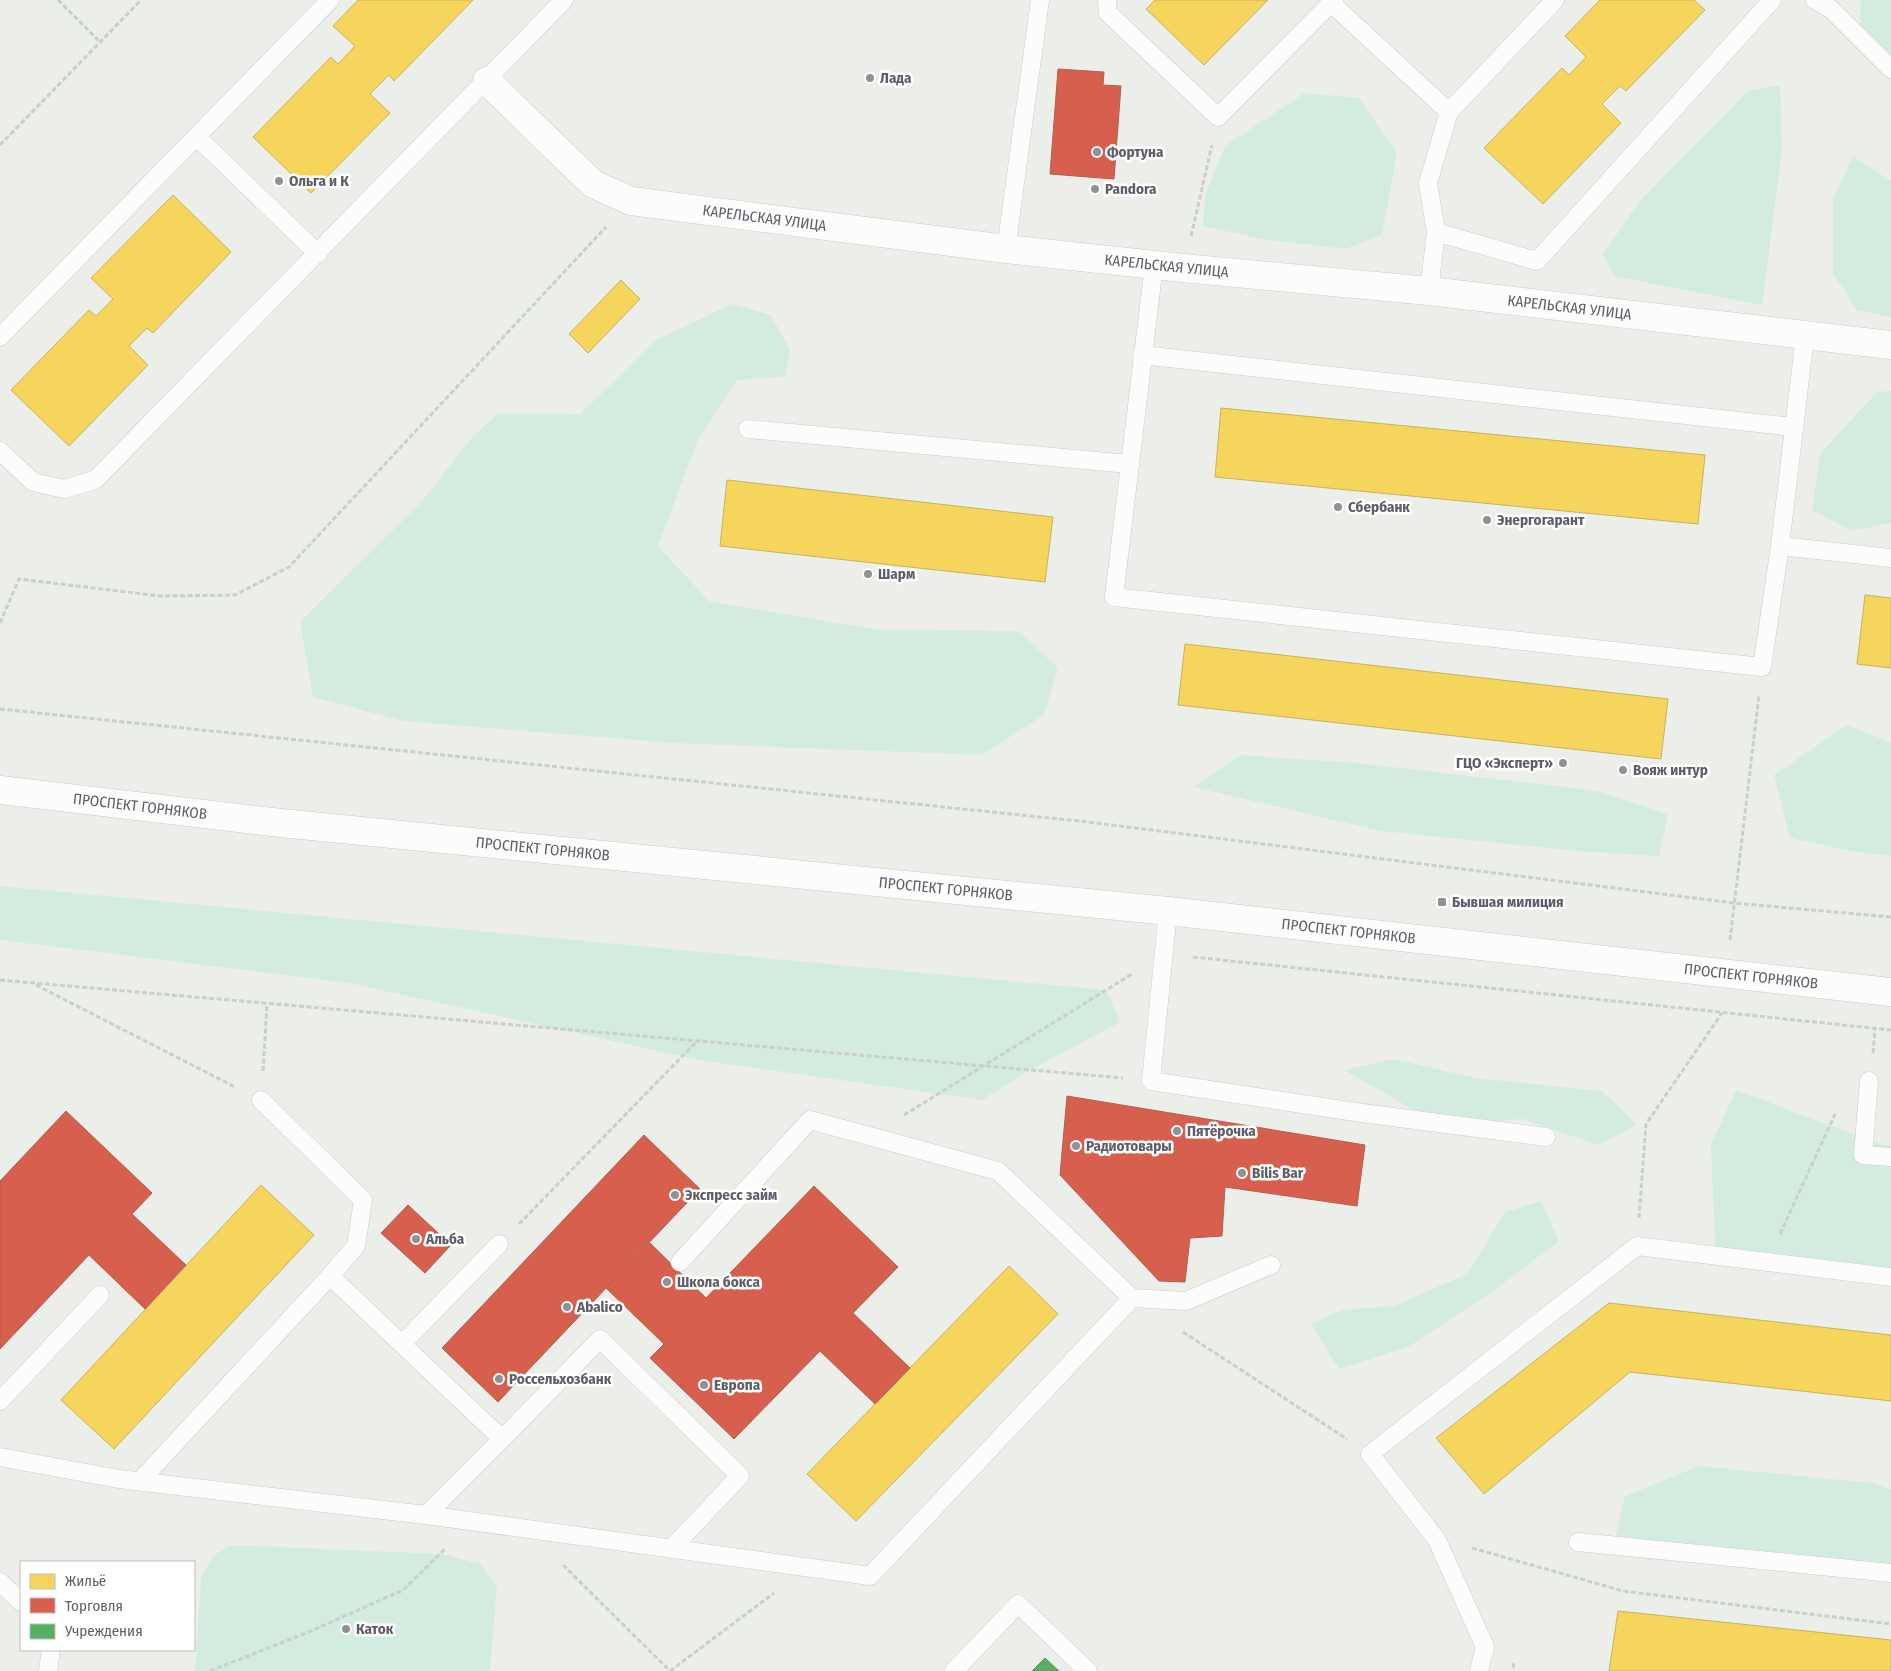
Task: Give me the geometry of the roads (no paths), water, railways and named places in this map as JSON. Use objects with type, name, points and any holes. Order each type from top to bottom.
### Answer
[{"type":"main road","name":"КАРЕЛЬСКАЯ УЛИЦА","points":[[487,81],[593,184],[630,201],[1006,248],[1183,268],[1430,291],[1891,345]]},
{"type":"main road","name":"ПРОСПЕКТ ГОРНЯКОВ","points":[[0,790],[281,824],[1168,911],[1891,992]]},
{"type":"lane","points":[[0,337],[330,0]]},
{"type":"lane","points":[[0,451],[33,482],[64,489],[95,480],[318,254],[564,0]]},
{"type":"lane","points":[[1006,248],[1040,0]]},
{"type":"lane","points":[[1107,0],[1108,14],[1218,117],[1332,2],[1448,112]]},
{"type":"lane","points":[[1430,291],[1436,232],[1428,183],[1448,112],[1555,0]]},
{"type":"lane","points":[[1436,232],[1537,261],[1772,0]]},
{"type":"lane","points":[[1815,0],[1835,4],[1891,68]]},
{"type":"lane","points":[[197,137],[318,254]]},
{"type":"lane","points":[[1154,264],[1114,597],[1762,667],[1780,546],[1805,336]]},
{"type":"lane","points":[[1142,355],[1793,427]]},
{"type":"lane","points":[[748,429],[1129,464]]},
{"type":"lane","points":[[1780,546],[1891,558]]},
{"type":"lane","points":[[1168,911],[1152,1081],[1362,1113],[1546,1137]]},
{"type":"lane","points":[[1869,1081],[1863,1155],[1891,1157]]},
{"type":"lane","points":[[140,1481],[356,1246],[363,1200],[261,1100]]},
{"type":"lane","points":[[680,1262],[810,1120],[998,1171],[1132,1298],[1186,1302],[1271,1265]]},
{"type":"lane","points":[[402,1344],[499,1244]]},
{"type":"lane","points":[[1479,1671],[1485,1647],[1437,1540],[1370,1454],[1637,1246],[1891,1277]]},
{"type":"lane","points":[[330,1276],[502,1439]]},
{"type":"lane","points":[[0,1401],[100,1295]]},
{"type":"lane","points":[[0,1457],[119,1479],[426,1515],[870,1576],[1132,1298]]},
{"type":"lane","points":[[426,1515],[600,1339],[740,1476],[671,1549]]},
{"type":"lane","points":[[1578,1542],[1891,1573]]},
{"type":"lane","points":[[0,1582],[20,1601]]},
{"type":"lane","points":[[954,1671],[1018,1604],[1088,1671]]},
{"type":"lane","points":[[48,1671],[51,1651]]},
{"type":"place","name":"Лада","points":[[870,78]]},
{"type":"place","name":"Фортуна","points":[[1097,152]]},
{"type":"place","name":"Ольга и К","points":[[279,181]]},
{"type":"place","name":"Pandora","points":[[1095,189]]},
{"type":"place","name":"Сбербанк","points":[[1338,507]]},
{"type":"place","name":"Энергогарант","points":[[1487,520]]},
{"type":"place","name":"Шарм","points":[[868,574]]},
{"type":"place","name":"ГЦО «Эксперт»","points":[[1563,763]]},
{"type":"place","name":"Вояж интур","points":[[1623,770]]},
{"type":"place","name":"Бывшая милиция","points":[[1442,902]]},
{"type":"place","name":"Пятёрочка","points":[[1177,1131]]},
{"type":"place","name":"Радиотовары","points":[[1076,1146]]},
{"type":"place","name":"Bilis Bar","points":[[1242,1173]]},
{"type":"place","name":"Экспресс займ","points":[[675,1195]]},
{"type":"place","name":"Альба","points":[[416,1239]]},
{"type":"place","name":"Школа бокса","points":[[667,1282]]},
{"type":"place","name":"Abalico","points":[[567,1307]]},
{"type":"place","name":"Россельхозбанк","points":[[499,1379]]},
{"type":"place","name":"Европа","points":[[704,1385]]},
{"type":"place","name":"Каток","points":[[346,1629]]}]
